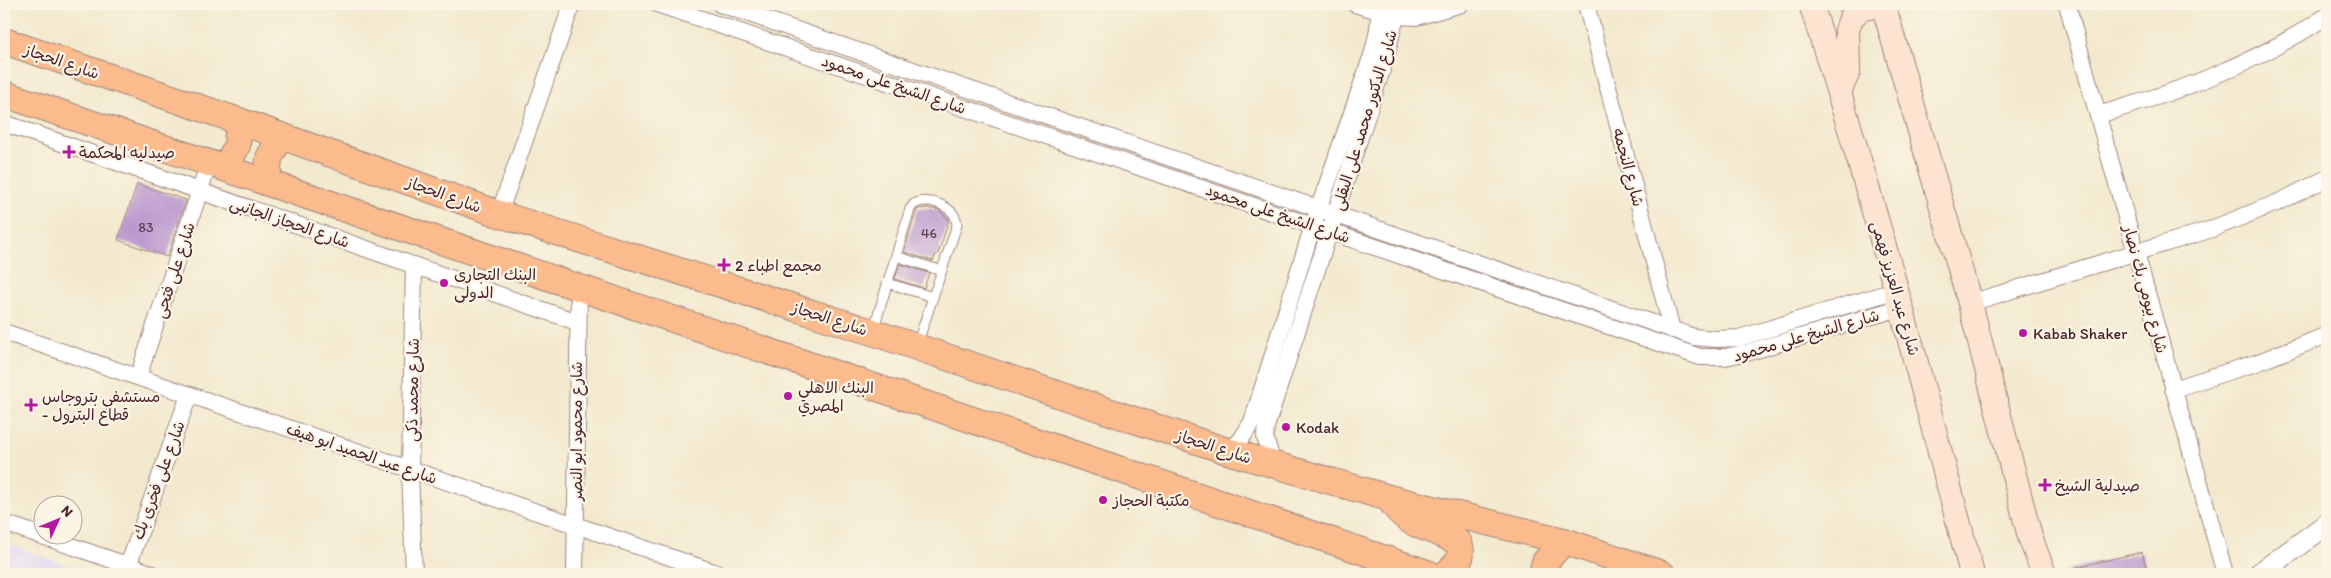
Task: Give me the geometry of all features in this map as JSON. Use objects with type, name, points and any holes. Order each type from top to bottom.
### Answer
[{"type":"main road","name":"شارع عبد العزيز فهمى","points":[[1811,4],[1900,299],[1972,574]]},
{"type":"main road","points":[[1839,92],[1848,72],[1847,30],[1851,18],[1860,9],[1883,4],[1970,302],[2030,537],[2041,572]]},
{"type":"main road","name":"شارع الحجاز","points":[[4,41],[239,121],[499,214],[872,332],[1227,451],[1389,498],[1564,541],[1662,574]]},
{"type":"main road","points":[[4,94],[1430,574]]},
{"type":"main road","points":[[217,165],[238,146],[239,121]]},
{"type":"main road","points":[[267,182],[269,158],[281,136]]},
{"type":"main road","points":[[1389,498],[1396,510],[1407,520],[1459,543],[1463,552],[1460,560],[1446,574]]},
{"type":"main road","points":[[1542,574],[1545,562],[1564,541]]},
{"type":"street","points":[[499,214],[572,4]]},
{"type":"street","name":"شارع الشيخ على محمود","points":[[657,4],[1700,357],[1725,358],[1749,352],[1900,299]]},
{"type":"street","name":"شارع الشيخ على محمود","points":[[720,4],[1694,337],[1716,339],[1739,338],[1900,299]]},
{"type":"street","points":[[1355,4],[1388,9],[1416,17],[1461,4]]},
{"type":"street","name":"شارع النجمه","points":[[1586,4],[1672,330]]},
{"type":"street","name":"شارع بيومى بك نصار","points":[[2067,4],[2225,574]]},
{"type":"street","name":"شارع الدكتور محمد على البقلى","points":[[1227,451],[1240,441],[1252,422],[1312,225],[1388,9]]},
{"type":"street","name":"شارع الدكتور محمد على البقلى","points":[[1273,464],[1265,437],[1266,427],[1386,57],[1388,9]]},
{"type":"street","points":[[2098,115],[2170,94],[2238,66],[2304,31],[2327,16]]},
{"type":"street","name":"شارع الحجاز الجانبى","points":[[4,123],[577,322]]},
{"type":"street","name":"شارع على فتحى","points":[[138,378],[200,191],[217,165]]},
{"type":"street","points":[[1970,302],[2209,230],[2280,202],[2327,178]]},
{"type":"street","name":"شارع محمد ذكى","points":[[414,265],[410,470],[414,574]]},
{"type":"street","name":"شارع محمود ابو النصر","points":[[575,574],[577,322],[579,287]]},
{"type":"street","name":"شارع عبد الحميد ابو هيف","points":[[4,332],[720,574]]},
{"type":"street","points":[[2173,389],[2256,363],[2327,335]]},
{"type":"street","name":"شارع على فخرى بك","points":[[128,566],[189,395]]},
{"type":"street","points":[[4,523],[152,574]]},
{"type":"street","points":[[2259,574],[2327,524]]},
{"type":"lane","points":[[872,332],[910,209],[914,204],[927,201],[950,209],[957,219],[957,225],[916,348]]},
{"type":"lane","points":[[896,256],[942,271]]},
{"type":"lane","points":[[887,283],[933,297]]},
{"type":"shaded area","points":[[4,543],[93,574],[4,574]]},
{"type":"building","points":[[137,184],[186,200],[167,257],[118,240]]},
{"type":"building","points":[[918,209],[939,210],[949,220],[938,254],[936,254],[933,261],[904,252],[916,212]]},
{"type":"building","points":[[900,264],[929,273],[924,288],[895,279]]},
{"type":"building","points":[[2142,552],[2148,574],[2069,574],[2068,569]]},
{"type":"place","name":"صيدليه المحكمة","points":[[69,152]]},
{"type":"place","name":"مجمع اطباء 2","points":[[724,265]]},
{"type":"place","name":"البنك التجارى الدولى","points":[[444,283]]},
{"type":"place","name":"Kabab Shaker","points":[[2023,333]]},
{"type":"place","name":"البنك الاهلي المصري","points":[[788,396]]},
{"type":"place","name":"مستشفي بتروجاس - قطاع البترول","points":[[31,405]]},
{"type":"place","name":"Kodak","points":[[1286,427]]},
{"type":"place","name":"صيدلية الشيخ","points":[[2045,485]]},
{"type":"place","name":"مكتبة الحجاز","points":[[1103,500]]}]
